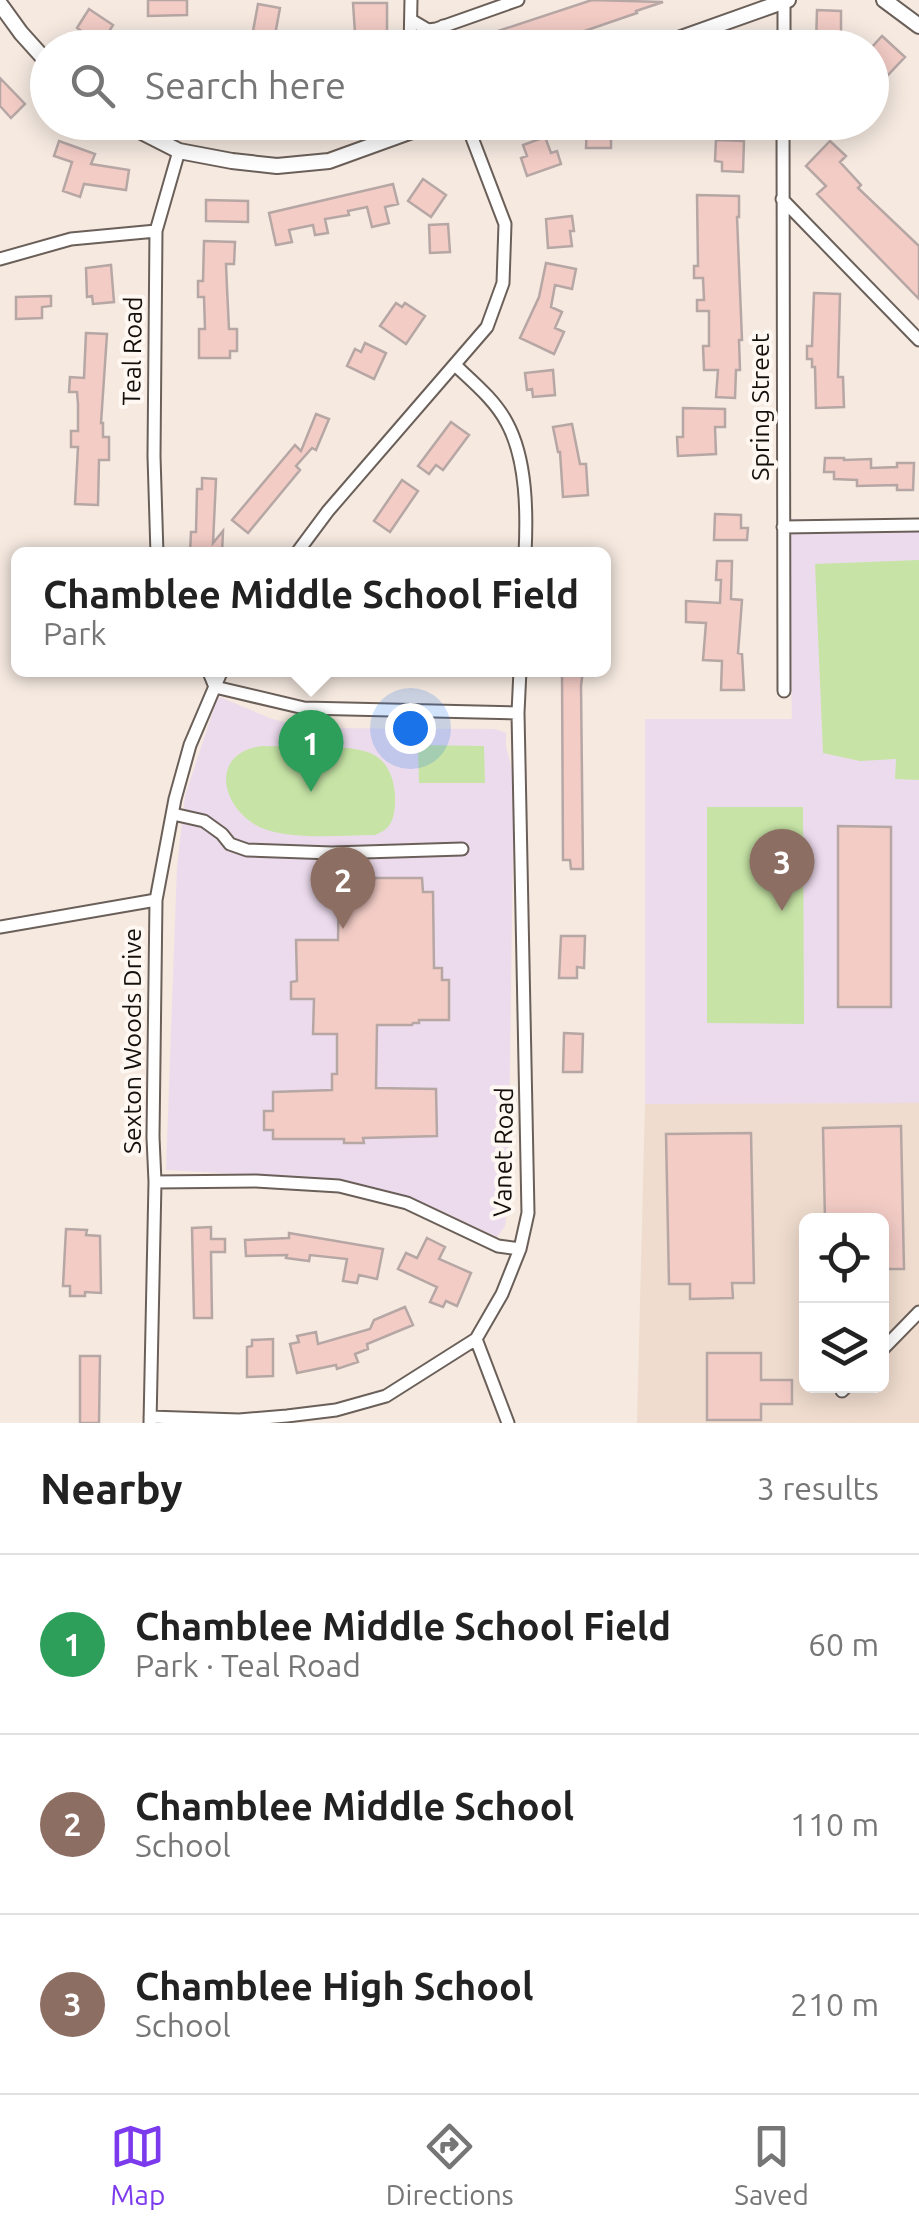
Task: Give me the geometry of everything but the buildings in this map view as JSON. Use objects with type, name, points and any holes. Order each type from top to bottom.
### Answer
[{"type":"street","points":[[411,0],[411,30]]},
{"type":"street","points":[[411,20],[428,30],[518,0]]},
{"type":"street","points":[[884,0],[919,26]]},
{"type":"street","points":[[704,30],[786,1],[785,30]]},
{"type":"street","points":[[0,4],[30,44]]},
{"type":"street","points":[[443,26],[444,30]]},
{"type":"street","points":[[156,140],[179,152],[276,166],[329,161],[387,140]]},
{"type":"street","points":[[301,547],[487,327],[503,282],[505,224],[473,140]]},
{"type":"street","name":"Spring Street","points":[[783,140],[784,692]]},
{"type":"street","name":"Teal Road","points":[[156,547],[156,231],[179,152]]},
{"type":"street","points":[[782,199],[919,340]]},
{"type":"street","points":[[0,259],[70,240],[156,231]]},
{"type":"street","points":[[455,364],[484,392],[507,423],[526,492],[525,547]]},
{"type":"street","points":[[783,527],[919,526]]},
{"type":"street","points":[[211,677],[215,687],[304,708],[518,713]]},
{"type":"street","name":"Sexton Woods Drive","points":[[150,1420],[156,900],[190,745],[219,677]]},
{"type":"street","name":"Vanet Road","points":[[150,1420],[239,1420],[336,1410],[386,1396],[476,1339],[502,1294],[520,1249],[528,1213],[520,677]]},
{"type":"street","points":[[173,814],[204,821],[230,844],[246,850],[332,853],[462,849]]},
{"type":"street","points":[[0,927],[156,900]]},
{"type":"street","points":[[155,1182],[256,1181],[339,1186],[407,1203],[498,1246],[520,1249]]},
{"type":"street","points":[[889,1343],[919,1312]]},
{"type":"street","points":[[476,1339],[508,1423]]},
{"type":"shaded area","points":[[787,518],[846,524],[919,520],[919,1103],[645,1104],[645,719],[792,719]]},
{"type":"shaded area","points":[[220,697],[272,719],[311,728],[495,729],[506,733],[513,772],[508,1206],[505,1226],[497,1237],[448,1214],[355,1183],[166,1170],[177,867],[185,796]]},
{"type":"shaded area","points":[[919,1103],[919,1423],[637,1423],[645,1104]]},
{"type":"green space","points":[[919,560],[919,780],[895,779],[896,759],[860,761],[823,753],[815,564]]},
{"type":"green space","points":[[418,745],[484,746],[485,783],[419,783]]},
{"type":"green space","points":[[262,746],[337,747],[374,755],[385,764],[393,783],[395,804],[391,823],[375,835],[321,836],[280,833],[252,823],[231,799],[227,772],[232,761],[244,751]]},
{"type":"green space","points":[[707,807],[803,807],[804,1024],[707,1023]]},
{"type":"place","name":"Chamblee Middle School Field","points":[[311,792]]},
{"type":"place","name":"Chamblee High School","points":[[782,911]]},
{"type":"place","name":"Chamblee Middle School","points":[[343,929]]}]
